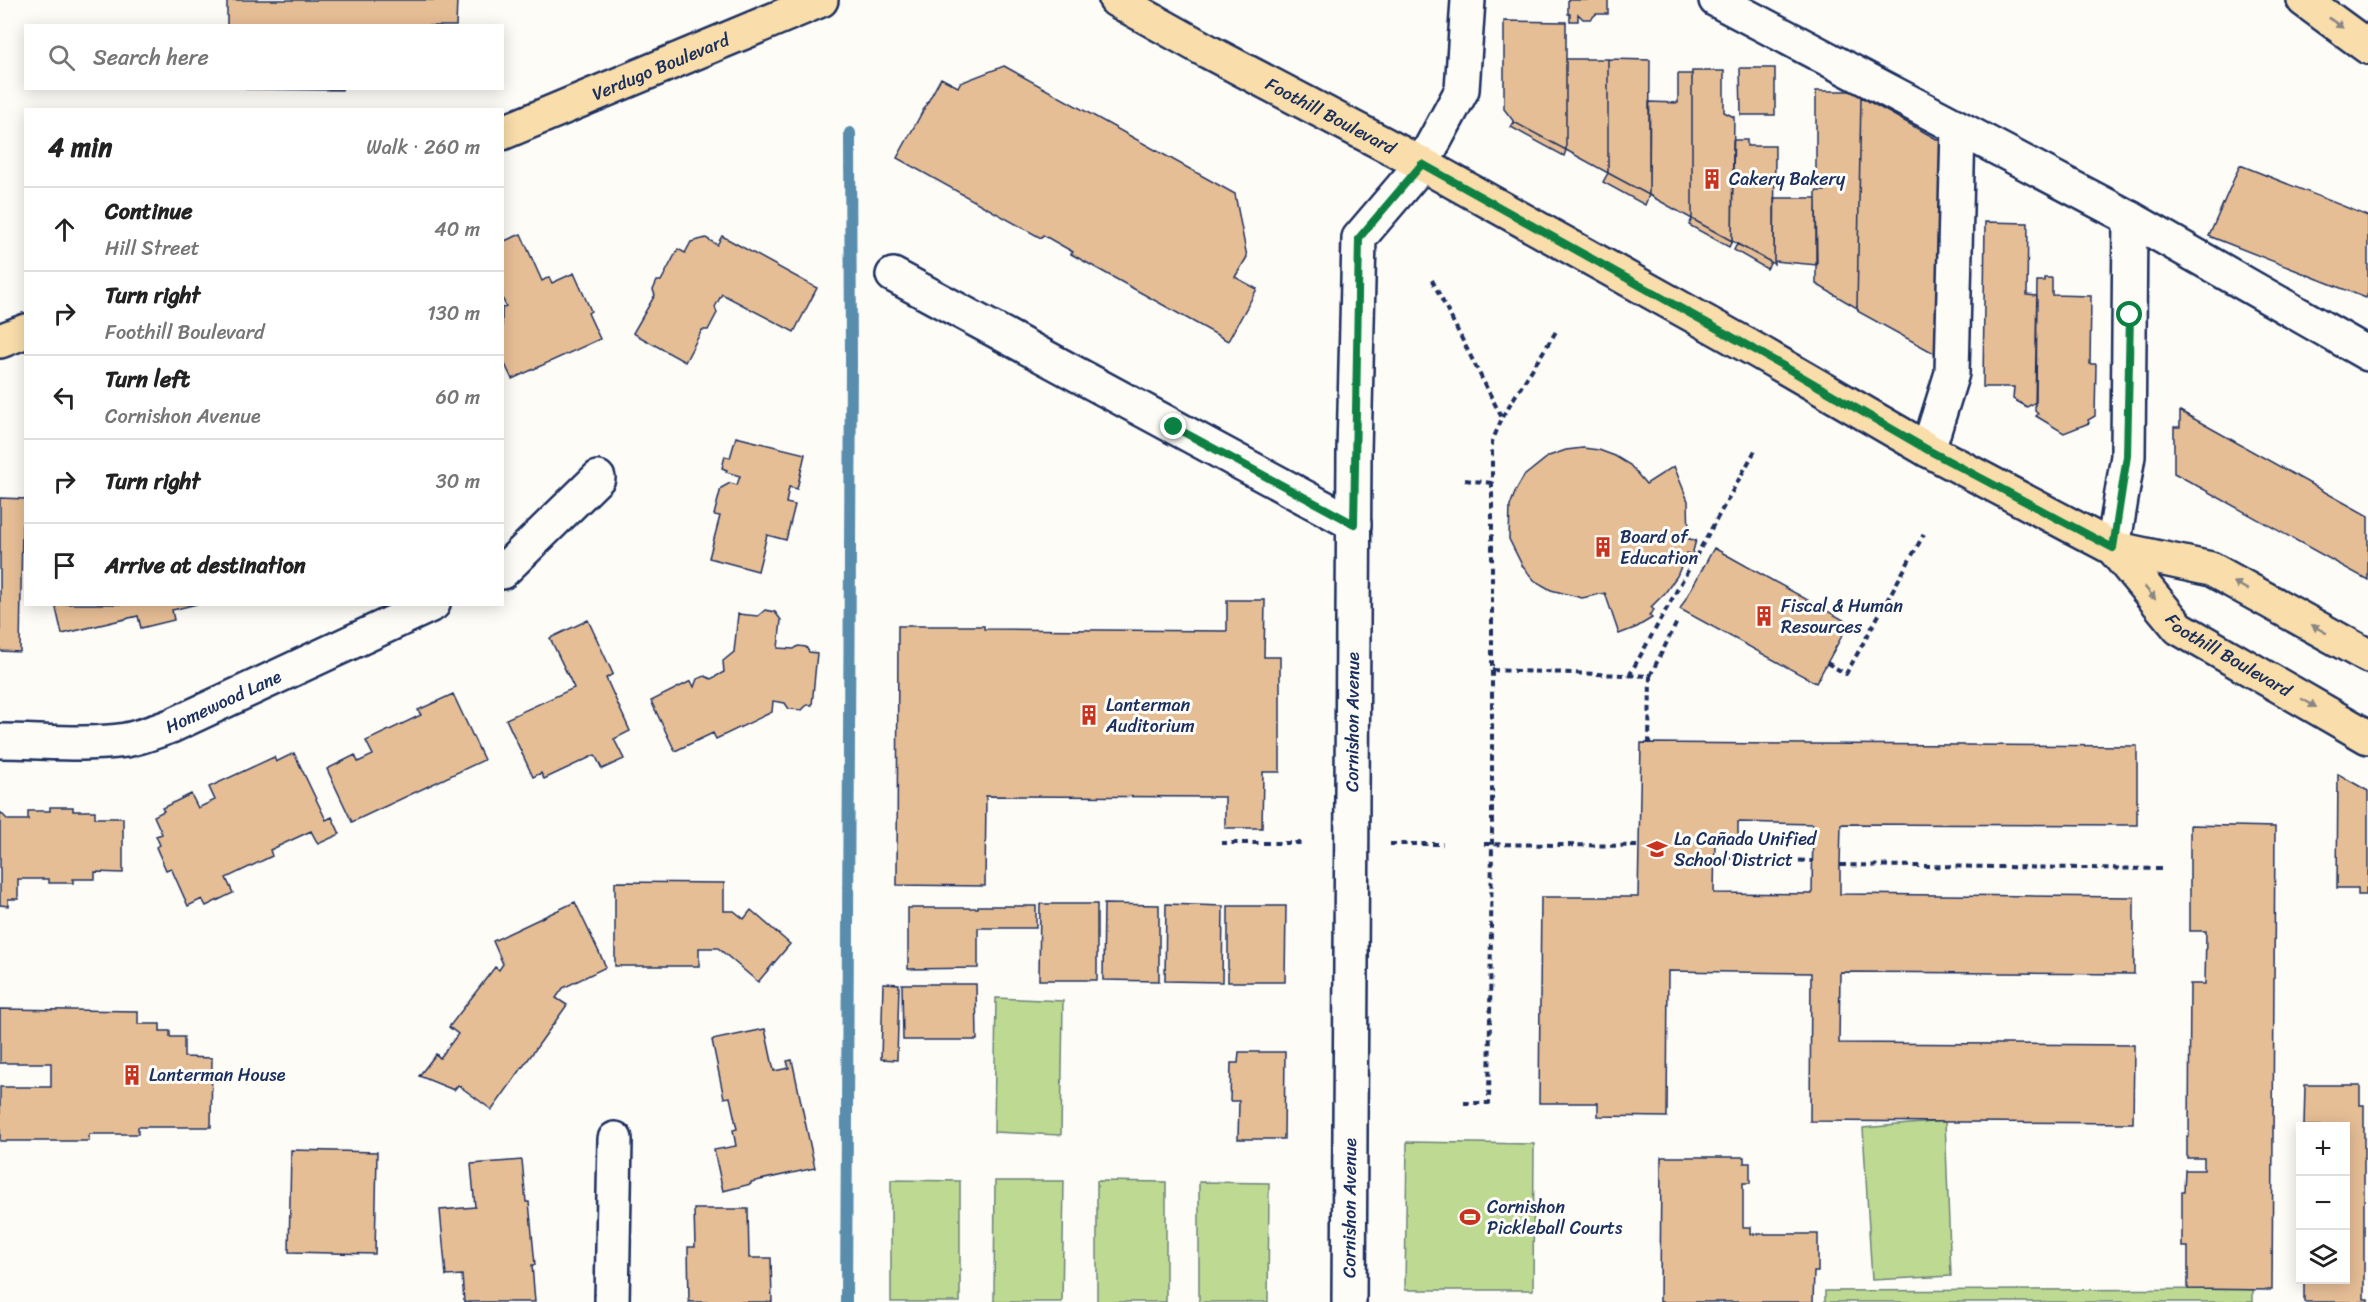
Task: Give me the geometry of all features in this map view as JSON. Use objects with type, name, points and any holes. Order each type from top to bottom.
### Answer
[{"type":"main road","name":"Verdugo Boulevard","points":[[504,132],[821,0]]},
{"type":"main road","name":"Foothill Boulevard","points":[[1116,0],[1209,52],[1422,164],[1759,352],[1928,450],[2113,548],[2211,569],[2368,656]]},
{"type":"main road","points":[[2304,0],[2368,47]]},
{"type":"main road","points":[[0,341],[24,332]]},
{"type":"main road","name":"Foothill Boulevard","points":[[2113,548],[2179,628],[2368,737]]},
{"type":"street","name":"Cornishon Avenue","points":[[1349,1302],[1354,524],[1359,238],[1422,164],[1462,90],[1468,0]]},
{"type":"street","points":[[1716,0],[2130,218],[2368,354]]},
{"type":"street","points":[[1928,450],[1952,373],[1958,128]]},
{"type":"street","points":[[2113,548],[2127,456],[2130,218]]},
{"type":"street","points":[[893,275],[1354,524]]},
{"type":"street","points":[[504,570],[598,478]]},
{"type":"street","name":"Homewood Lane","points":[[0,741],[104,742],[128,740],[160,730],[429,606]]},
{"type":"street","points":[[612,1302],[615,1139]]},
{"type":"path","points":[[1432,280],[1502,418]]},
{"type":"path","points":[[1464,1103],[1489,1103],[1492,844],[1492,442],[1502,418],[1557,330]]},
{"type":"path","points":[[1629,676],[1757,447]]},
{"type":"path","points":[[1465,480],[1492,483]]},
{"type":"path","points":[[1827,663],[1846,674],[1924,534]]},
{"type":"path","points":[[1649,744],[1650,676],[1678,620]]},
{"type":"path","points":[[1492,670],[1650,676]]},
{"type":"path","points":[[1221,843],[1302,843]]},
{"type":"path","points":[[1386,844],[1443,844]]},
{"type":"path","points":[[1484,844],[1638,846]]},
{"type":"path","points":[[1715,857],[1812,861]]},
{"type":"path","points":[[1840,865],[2164,869]]},
{"type":"green space","points":[[996,998],[1063,1001],[1061,1135],[994,1132]]},
{"type":"green space","points":[[1945,1121],[1951,1276],[1872,1280],[1863,1128]]},
{"type":"green space","name":"Cornishon Pickleball Courts","points":[[1407,1142],[1534,1144],[1533,1290],[1405,1290]]},
{"type":"green space","points":[[891,1180],[960,1181],[960,1302],[891,1302]]},
{"type":"green space","points":[[995,1181],[1064,1181],[1062,1302],[994,1302]]},
{"type":"green space","points":[[1097,1181],[1166,1182],[1166,1302],[1097,1302]]},
{"type":"green space","points":[[1199,1182],[1269,1183],[1268,1302],[1199,1302]]},
{"type":"green space","points":[[2253,1289],[2253,1302],[1825,1302],[1825,1291]]},
{"type":"building","points":[[227,0],[457,0],[456,24],[227,24]]},
{"type":"building","points":[[1568,0],[1608,0],[1608,14],[1596,14],[1591,19],[1583,19],[1578,14],[1578,21],[1570,21]]},
{"type":"building","points":[[1504,21],[1566,22],[1566,150],[1514,122],[1504,109]]},
{"type":"building","points":[[1566,59],[1608,59],[1608,173],[1566,150]]},
{"type":"building","points":[[1608,59],[1650,60],[1649,195],[1608,173]]},
{"type":"building","points":[[1004,66],[1235,194],[1247,257],[1235,277],[1257,289],[1228,341],[1071,254],[1073,252],[1043,235],[1041,238],[897,158],[941,78],[958,87],[960,83]]},
{"type":"building","points":[[1740,68],[1775,68],[1775,115],[1741,115]]},
{"type":"building","name":"Cakery Bakery","points":[[1692,71],[1724,71],[1724,112],[1734,117],[1732,241],[1692,219]]},
{"type":"building","points":[[1678,74],[1692,74],[1692,219],[1649,195],[1649,102],[1678,103]]},
{"type":"building","points":[[1816,91],[1852,91],[1861,97],[1857,308],[1816,284],[1816,191],[1825,191],[1825,187],[1816,187]]},
{"type":"building","points":[[1861,97],[1942,142],[1941,357],[1859,312],[1857,308]]},
{"type":"building","points":[[1514,122],[1566,150],[1564,156],[1511,127]]},
{"type":"building","points":[[1733,140],[1747,140],[1747,146],[1775,146],[1774,264],[1732,241]]},
{"type":"building","points":[[2240,165],[2368,216],[2368,293],[2366,298],[2209,236]]},
{"type":"building","points":[[1608,173],[1649,195],[1645,205],[1603,182]]},
{"type":"building","points":[[1774,198],[1816,198],[1817,265],[1774,261]]},
{"type":"building","points":[[1692,219],[1732,241],[1729,247],[1689,225]]},
{"type":"building","points":[[1985,222],[2028,223],[2027,295],[2037,296],[2036,402],[2027,407],[2013,399],[2014,387],[1983,387]]},
{"type":"building","points":[[521,234],[542,281],[549,277],[552,283],[574,273],[591,311],[588,313],[600,339],[512,379],[504,362],[504,307],[506,306],[504,302],[504,241]]},
{"type":"building","points":[[722,236],[817,288],[794,332],[722,294],[715,307],[717,313],[708,330],[702,330],[685,362],[633,333],[655,295],[653,290],[657,281],[661,281],[678,249],[685,253],[691,242],[706,238],[717,245]]},
{"type":"building","points":[[1737,244],[1771,262],[1767,269],[1734,250]]},
{"type":"building","points":[[2044,278],[2052,278],[2052,295],[2091,296],[2090,364],[2096,364],[2095,416],[2088,420],[2089,423],[2064,433],[2036,416],[2038,414],[2035,411],[2037,281],[2044,281]]},
{"type":"building","points":[[2180,411],[2368,516],[2368,580],[2174,473],[2174,427],[2180,427]]},
{"type":"building","points":[[736,437],[805,454],[797,489],[789,487],[786,503],[795,505],[786,540],[767,535],[758,571],[709,558],[720,516],[714,515],[721,488],[730,483],[737,485],[740,476],[726,472],[727,470],[722,468],[725,456],[730,458]]},
{"type":"building","name":"Board of Education","points":[[1583,448],[1599,450],[1615,456],[1630,465],[1646,484],[1674,466],[1688,501],[1689,539],[1696,540],[1692,555],[1687,553],[1677,576],[1651,607],[1654,610],[1649,615],[1652,618],[1619,634],[1605,593],[1582,598],[1551,590],[1535,581],[1523,567],[1509,539],[1510,506],[1524,476],[1549,456],[1566,450]]},
{"type":"building","points":[[0,498],[24,499],[20,652],[0,651]]},
{"type":"building","name":"Fiscal & Human Resources","points":[[1714,548],[1849,623],[1816,683],[1680,609]]},
{"type":"building","name":"Lanterman Auditorium","points":[[1227,600],[1265,600],[1264,657],[1280,657],[1280,772],[1263,772],[1262,828],[1225,828],[1225,797],[986,796],[985,886],[897,885],[898,626],[1227,631]]},
{"type":"building","points":[[55,606],[189,606],[172,610],[174,620],[141,628],[138,616],[62,634]]},
{"type":"building","points":[[765,610],[775,612],[781,620],[778,648],[806,647],[809,652],[817,653],[812,705],[807,705],[802,710],[789,709],[785,703],[773,701],[772,712],[716,739],[713,733],[675,751],[651,701],[691,681],[694,687],[697,679],[705,676],[711,679],[724,672],[723,661],[734,652],[738,614],[758,616]]},
{"type":"building","points":[[588,620],[613,674],[606,678],[630,731],[614,739],[624,759],[602,769],[595,755],[544,779],[541,773],[533,777],[506,719],[574,688],[550,638]]},
{"type":"building","points":[[453,694],[484,760],[352,822],[327,769],[355,755],[358,762],[373,755],[366,741],[421,715],[418,710]]},
{"type":"building","points":[[1641,743],[2137,746],[2137,825],[1841,824],[1840,865],[1840,894],[2134,897],[2134,974],[1840,972],[1839,1043],[2134,1045],[2133,1123],[1810,1121],[1811,973],[1668,971],[1667,1117],[1598,1116],[1598,1103],[1539,1103],[1541,897],[1638,897]],"holes":[[[1738,822],[1813,824],[1812,894],[1714,893],[1715,840],[1738,840]]]},
{"type":"building","points":[[294,753],[326,820],[332,817],[340,834],[318,844],[311,831],[270,850],[272,856],[226,878],[233,893],[206,906],[202,899],[188,906],[171,868],[166,870],[156,847],[160,845],[156,836],[162,834],[154,816],[164,811],[162,808],[191,794],[198,808],[215,800],[209,787],[274,757],[276,762]]},
{"type":"building","points":[[2338,774],[2368,791],[2368,888],[2366,888],[2366,895],[2358,895],[2358,888],[2337,888]]},
{"type":"building","points":[[50,807],[73,807],[73,811],[95,811],[95,818],[123,818],[123,873],[95,872],[95,879],[73,879],[73,883],[49,883],[49,879],[18,879],[18,899],[8,899],[8,906],[0,905],[0,812],[8,820],[28,820],[28,811],[50,811]]},
{"type":"building","points":[[2190,825],[2275,827],[2272,1290],[2188,1289],[2188,1247],[2182,1247],[2182,1192],[2184,1192],[2185,1170],[2204,1170],[2204,1158],[2187,1158],[2190,984],[2205,984],[2206,931],[2190,931]]},
{"type":"building","points":[[615,882],[724,883],[724,911],[734,911],[744,919],[751,910],[790,944],[758,982],[718,948],[699,948],[699,966],[615,966]]},
{"type":"building","points":[[575,902],[606,967],[563,988],[556,998],[567,1005],[492,1110],[458,1085],[454,1090],[419,1076],[436,1054],[440,1058],[458,1034],[449,1027],[495,967],[499,970],[503,964],[493,941]]},
{"type":"building","points":[[1040,904],[1097,904],[1097,980],[1039,980]]},
{"type":"building","points":[[1104,904],[1159,905],[1159,981],[1103,980]]},
{"type":"building","points":[[1166,904],[1223,906],[1222,982],[1165,981]]},
{"type":"building","points":[[978,906],[1036,906],[1036,928],[978,928],[978,968],[908,969],[908,908],[978,908]]},
{"type":"building","points":[[1228,906],[1286,906],[1285,982],[1228,982]]},
{"type":"building","points":[[883,983],[899,984],[897,1060],[881,1059]]},
{"type":"building","points":[[902,984],[976,984],[977,1040],[903,1040]]},
{"type":"building","name":"Lanterman House","points":[[0,1009],[138,1011],[138,1024],[160,1024],[160,1031],[170,1031],[170,1037],[184,1037],[184,1057],[212,1058],[211,1127],[138,1127],[138,1134],[89,1134],[89,1141],[0,1141],[0,1087],[51,1087],[51,1063],[0,1063]]},
{"type":"building","points":[[765,1029],[774,1071],[789,1068],[787,1061],[792,1060],[815,1168],[751,1182],[751,1184],[723,1191],[714,1150],[736,1146],[733,1130],[737,1129],[730,1097],[724,1098],[712,1040]]},
{"type":"building","points":[[1239,1052],[1285,1052],[1284,1139],[1238,1139],[1239,1101],[1230,1101],[1231,1063],[1238,1063]]},
{"type":"building","points":[[2305,1085],[2360,1085],[2360,1105],[2364,1105],[2364,1299],[2368,1299],[2368,1302],[2304,1302],[2304,1284],[2350,1284],[2350,1122],[2304,1122]]},
{"type":"building","points":[[291,1150],[377,1152],[375,1254],[289,1252]]},
{"type":"building","points":[[1661,1157],[1744,1157],[1744,1163],[1750,1163],[1750,1183],[1743,1183],[1743,1227],[1751,1227],[1751,1234],[1818,1234],[1818,1272],[1814,1272],[1813,1302],[1660,1302]]},
{"type":"building","points":[[522,1160],[535,1265],[532,1265],[535,1302],[464,1302],[462,1275],[446,1276],[440,1210],[475,1207],[471,1164]]},
{"type":"building","points":[[694,1209],[748,1209],[749,1258],[771,1258],[772,1302],[689,1302],[688,1247],[695,1247]]},
{"type":"waterway","points":[[846,1302],[850,133]]},
{"type":"place","name":"Cakery Bakery","points":[[1712,179]]},
{"type":"place","name":"Board of Education","points":[[1603,547]]},
{"type":"place","name":"Fiscal & Human Resources","points":[[1764,616]]},
{"type":"place","name":"Lanterman Auditorium","points":[[1089,715]]},
{"type":"place","name":"La Cañada Unified School District","points":[[1657,849]]},
{"type":"place","name":"Lanterman House","points":[[132,1075]]},
{"type":"place","name":"Cornishon Pickleball Courts","points":[[1470,1217]]},
{"type":"route","points":[[1174,427],[1354,524],[1359,238],[1422,164],[1759,352],[1928,450],[2113,548],[2127,456],[2130,315]]}]
